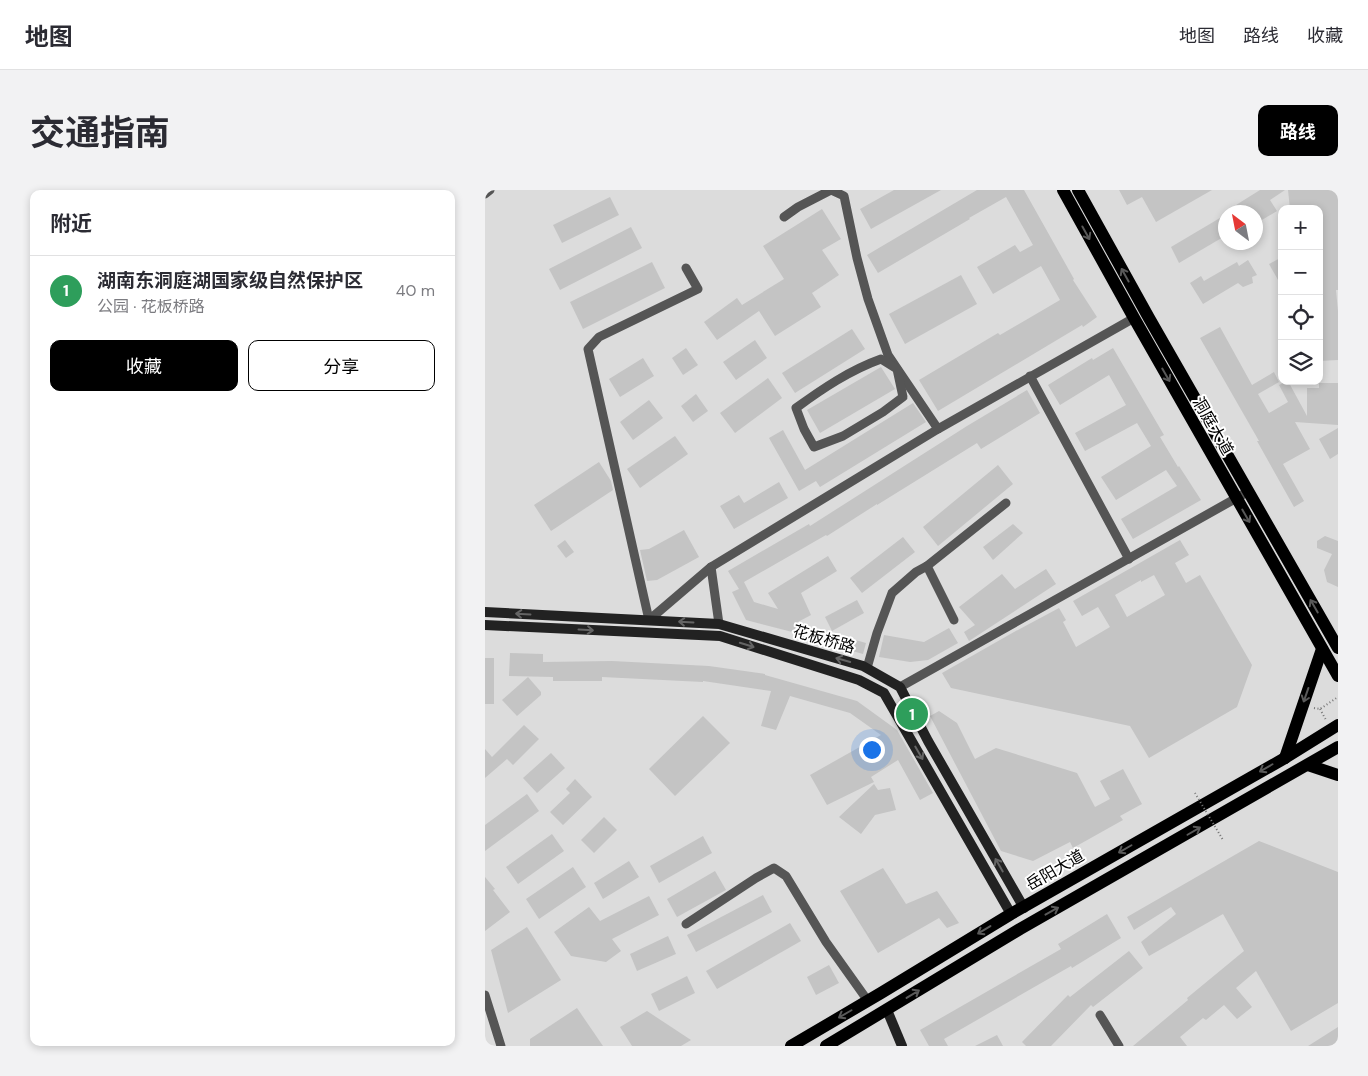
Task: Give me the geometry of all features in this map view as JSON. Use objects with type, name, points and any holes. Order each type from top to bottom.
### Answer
[{"type":"main road","name":"洞庭大道","points":[[1063,190],[1338,676]]},
{"type":"main road","name":"洞庭大道","points":[[1079,190],[1149,318],[1336,642]]},
{"type":"main road","points":[[1285,758],[1322,649]]},
{"type":"main road","name":"岳阳大道","points":[[791,1046],[1011,914],[1285,758],[1338,725]]},
{"type":"main road","points":[[826,1046],[1020,930],[1338,747]]},
{"type":"main road","points":[[1308,765],[1338,775]]},
{"type":"street","points":[[485,194],[490,190]]},
{"type":"street","points":[[784,217],[798,207],[831,190],[844,196],[868,299],[889,355],[938,429]]},
{"type":"street","points":[[686,268],[698,289],[599,337],[588,349],[649,620],[711,567],[938,429],[1134,318]]},
{"type":"street","points":[[881,359],[897,369],[903,397],[883,412],[843,436],[814,447],[804,429],[796,408],[817,392],[865,365],[881,359]]},
{"type":"street","points":[[1030,376],[1129,559]]},
{"type":"street","points":[[1023,908],[928,741],[900,687],[1249,491]]},
{"type":"street","points":[[867,668],[877,633],[893,593],[916,572],[927,566],[1006,503]]},
{"type":"street","points":[[927,566],[954,620]]},
{"type":"street","points":[[711,567],[719,624]]},
{"type":"street","name":"花板桥路","points":[[485,612],[719,624],[854,663],[867,668],[900,687]]},
{"type":"street","name":"花板桥路","points":[[485,625],[720,636],[859,680],[884,694],[1011,914]]},
{"type":"street","points":[[686,924],[774,868],[786,876],[826,942],[868,1001]]},
{"type":"street","points":[[485,995],[501,1046]]},
{"type":"street","points":[[887,1010],[903,1046]]},
{"type":"street","points":[[1100,1015],[1119,1046]]},
{"type":"path","points":[[1320,709],[1338,697]]},
{"type":"path","points":[[1195,793],[1223,840]]},
{"type":"shaded area","points":[[485,190],[1338,190],[1338,1046],[485,1046]]},
{"type":"building","points":[[894,190],[941,190],[871,229],[860,209]]},
{"type":"building","points":[[977,190],[1024,190],[1073,280],[1097,317],[938,411],[919,380],[998,333],[1000,335],[1060,300],[1041,266],[993,294],[977,267],[1015,245],[1020,252],[1033,245],[1006,197],[878,273],[867,255]]},
{"type":"building","points":[[1119,190],[1212,190],[1156,222],[1142,197],[1127,205]]},
{"type":"building","points":[[1260,190],[1285,190],[1270,200],[1277,211],[1263,219],[1263,205],[1236,205]]},
{"type":"building","points":[[1288,190],[1338,190],[1338,290],[1336,290],[1338,360],[1323,361],[1323,205],[1290,205]]},
{"type":"building","points":[[610,197],[619,215],[562,243],[553,225]]},
{"type":"building","points":[[822,209],[841,239],[822,250],[839,275],[812,293],[821,307],[775,336],[759,311],[717,340],[704,322],[737,298],[742,305],[784,279],[763,246]]},
{"type":"building","points":[[1218,219],[1218,240],[1179,263],[1171,247]]},
{"type":"building","points":[[631,227],[642,248],[560,290],[549,269]]},
{"type":"building","points":[[1278,259],[1278,280],[1269,264]]},
{"type":"building","points":[[1248,260],[1257,275],[1252,277],[1253,283],[1243,287],[1238,283],[1203,304],[1190,283],[1201,276],[1204,281],[1237,262],[1239,266]]},
{"type":"building","points":[[652,262],[665,288],[583,329],[570,302]]},
{"type":"building","points":[[961,275],[977,304],[905,344],[889,314]]},
{"type":"building","points":[[1220,327],[1252,385],[1274,372],[1278,383],[1258,394],[1269,413],[1288,402],[1279,385],[1290,385],[1307,416],[1307,388],[1319,388],[1319,385],[1323,385],[1323,383],[1338,383],[1338,425],[1295,422],[1310,449],[1283,464],[1304,501],[1294,507],[1257,441],[1259,441],[1200,338]]},
{"type":"building","points":[[852,329],[865,349],[795,393],[782,373]]},
{"type":"building","points":[[755,340],[767,358],[736,380],[723,362]]},
{"type":"building","points":[[686,348],[698,365],[683,375],[672,358]]},
{"type":"building","points":[[1113,348],[1164,435],[1160,437],[1201,500],[1133,539],[1121,519],[1177,486],[1166,470],[1116,500],[1101,477],[1151,446],[1137,423],[1085,451],[1075,433],[1126,405],[1109,375],[1060,405],[1048,385],[1092,358],[1093,360]]},
{"type":"building","points":[[643,358],[654,376],[620,397],[609,379]]},
{"type":"building","points":[[881,367],[895,389],[820,433],[807,410]]},
{"type":"building","points":[[768,378],[782,398],[735,433],[720,413]]},
{"type":"building","points":[[1027,390],[1040,413],[981,449],[977,443],[827,536],[744,582],[754,602],[778,609],[768,593],[828,556],[837,571],[801,593],[811,615],[796,623],[866,643],[863,654],[803,637],[804,635],[746,620],[732,592],[739,589],[728,571],[809,524],[810,526]]},
{"type":"building","points":[[696,394],[708,411],[693,422],[681,406]]},
{"type":"building","points":[[649,400],[663,418],[633,440],[620,422]]},
{"type":"building","points":[[913,403],[926,422],[820,487],[816,481],[799,491],[769,438],[783,430],[805,470]]},
{"type":"building","points":[[1338,428],[1338,454],[1330,459],[1319,439]]},
{"type":"building","points":[[675,436],[688,454],[640,488],[627,469]]},
{"type":"building","points":[[599,462],[611,481],[613,490],[551,531],[534,505]]},
{"type":"building","points":[[998,465],[1013,484],[938,546],[923,527]]},
{"type":"building","points":[[779,482],[788,498],[734,529],[720,506],[739,495],[744,503]]},
{"type":"building","points":[[1013,524],[1023,533],[993,560],[983,547]]},
{"type":"building","points":[[684,530],[699,557],[657,580],[647,581],[640,550],[649,549]]},
{"type":"building","points":[[1325,536],[1338,541],[1338,587],[1327,582],[1324,570],[1332,554],[1317,548],[1317,541]]},
{"type":"building","points":[[903,537],[915,552],[862,593],[850,578]]},
{"type":"building","points":[[565,540],[574,552],[566,558],[557,546]]},
{"type":"building","points":[[1180,540],[1189,555],[1175,563],[1186,583],[1200,575],[1252,665],[1237,707],[1149,758],[1130,726],[951,688],[942,673],[1059,608],[1066,620],[1063,622],[1076,647],[1110,627],[1098,607],[1082,616],[1073,601]],"holes":[[[1154,575],[1165,595],[1127,617],[1115,595]]]},
{"type":"building","points":[[1046,569],[1056,584],[969,641],[964,632],[975,625],[959,607],[1002,574],[1015,589]]},
{"type":"building","points":[[857,600],[864,613],[832,631],[825,617]]},
{"type":"building","points":[[949,628],[958,643],[928,660],[910,662],[879,657],[884,635],[924,642]]},
{"type":"building","points":[[510,653],[543,654],[543,662],[612,661],[709,666],[765,674],[857,701],[897,730],[933,793],[920,800],[898,760],[871,777],[874,782],[827,805],[810,775],[881,735],[850,713],[790,696],[776,730],[761,726],[771,691],[703,681],[602,677],[602,681],[553,681],[553,677],[509,676]]},
{"type":"building","points":[[485,658],[494,658],[494,704],[485,704]]},
{"type":"building","points":[[528,677],[541,692],[541,695],[517,716],[502,700]]},
{"type":"building","points":[[939,711],[957,723],[975,759],[996,748],[1077,773],[1095,807],[1110,799],[1100,781],[1123,769],[1142,804],[1120,816],[1123,820],[1073,848],[1070,842],[1033,861],[1001,851],[930,716]]},
{"type":"building","points":[[703,716],[730,743],[675,796],[649,769]]},
{"type":"building","points":[[524,725],[539,739],[513,765],[507,759],[485,778],[485,749],[492,757]]},
{"type":"building","points":[[551,753],[565,768],[537,793],[523,778]]},
{"type":"building","points":[[575,779],[592,797],[563,825],[550,812],[570,793],[566,789]]},
{"type":"building","points":[[874,784],[878,790],[890,788],[896,810],[875,815],[861,834],[839,817]]},
{"type":"building","points":[[527,794],[539,811],[485,851],[485,825]]},
{"type":"building","points":[[604,817],[617,830],[594,853],[581,840]]},
{"type":"building","points":[[552,834],[564,851],[518,884],[506,867]]},
{"type":"building","points":[[703,836],[712,853],[659,883],[650,866]]},
{"type":"building","points":[[1259,841],[1338,872],[1338,1003],[1291,1031],[1256,971],[1236,988],[1252,1007],[1237,1019],[1224,1005],[1206,1020],[1203,1018],[1180,1037],[1187,1046],[1133,1046],[1244,951],[1223,914],[1149,956],[1141,942],[1176,914],[1171,907],[1134,930],[1127,917]]},
{"type":"building","points":[[629,861],[639,877],[603,899],[594,883]]},
{"type":"building","points":[[573,867],[586,887],[539,919],[526,899]]},
{"type":"building","points":[[883,868],[906,904],[937,891],[959,923],[947,928],[939,918],[878,953],[840,891]]},
{"type":"building","points":[[715,871],[726,890],[677,917],[667,899]]},
{"type":"building","points":[[485,877],[510,912],[485,931]]},
{"type":"building","points":[[763,895],[772,912],[696,952],[687,935]]},
{"type":"building","points":[[649,896],[659,915],[612,939],[621,951],[606,962],[571,956],[554,932],[589,907],[600,921]]},
{"type":"building","points":[[1107,914],[1121,938],[1072,968],[1071,966],[944,1039],[948,1046],[929,1046],[920,1030],[1061,949],[1058,944]]},
{"type":"building","points":[[790,923],[801,941],[717,989],[706,971]]},
{"type":"building","points":[[527,927],[561,980],[508,1013],[491,950]]},
{"type":"building","points":[[668,936],[676,954],[637,971],[630,954]]},
{"type":"building","points":[[1129,951],[1143,968],[1093,1007],[1091,1005],[1051,1046],[1026,1046],[1022,1042],[1068,995],[1070,997]]},
{"type":"building","points":[[829,965],[839,983],[816,995],[807,977]]},
{"type":"building","points":[[687,976],[695,993],[659,1011],[651,994]]},
{"type":"building","points":[[577,1008],[603,1046],[530,1046],[530,1039]]},
{"type":"building","points":[[647,1011],[691,1040],[681,1046],[632,1046],[620,1027]]},
{"type":"building","points":[[1338,1027],[1338,1046],[1308,1046]]},
{"type":"building","points":[[997,1035],[1003,1046],[975,1046]]},
{"type":"place","name":"湖南东洞庭湖国家级自然保护区","points":[[912,714]]}]
